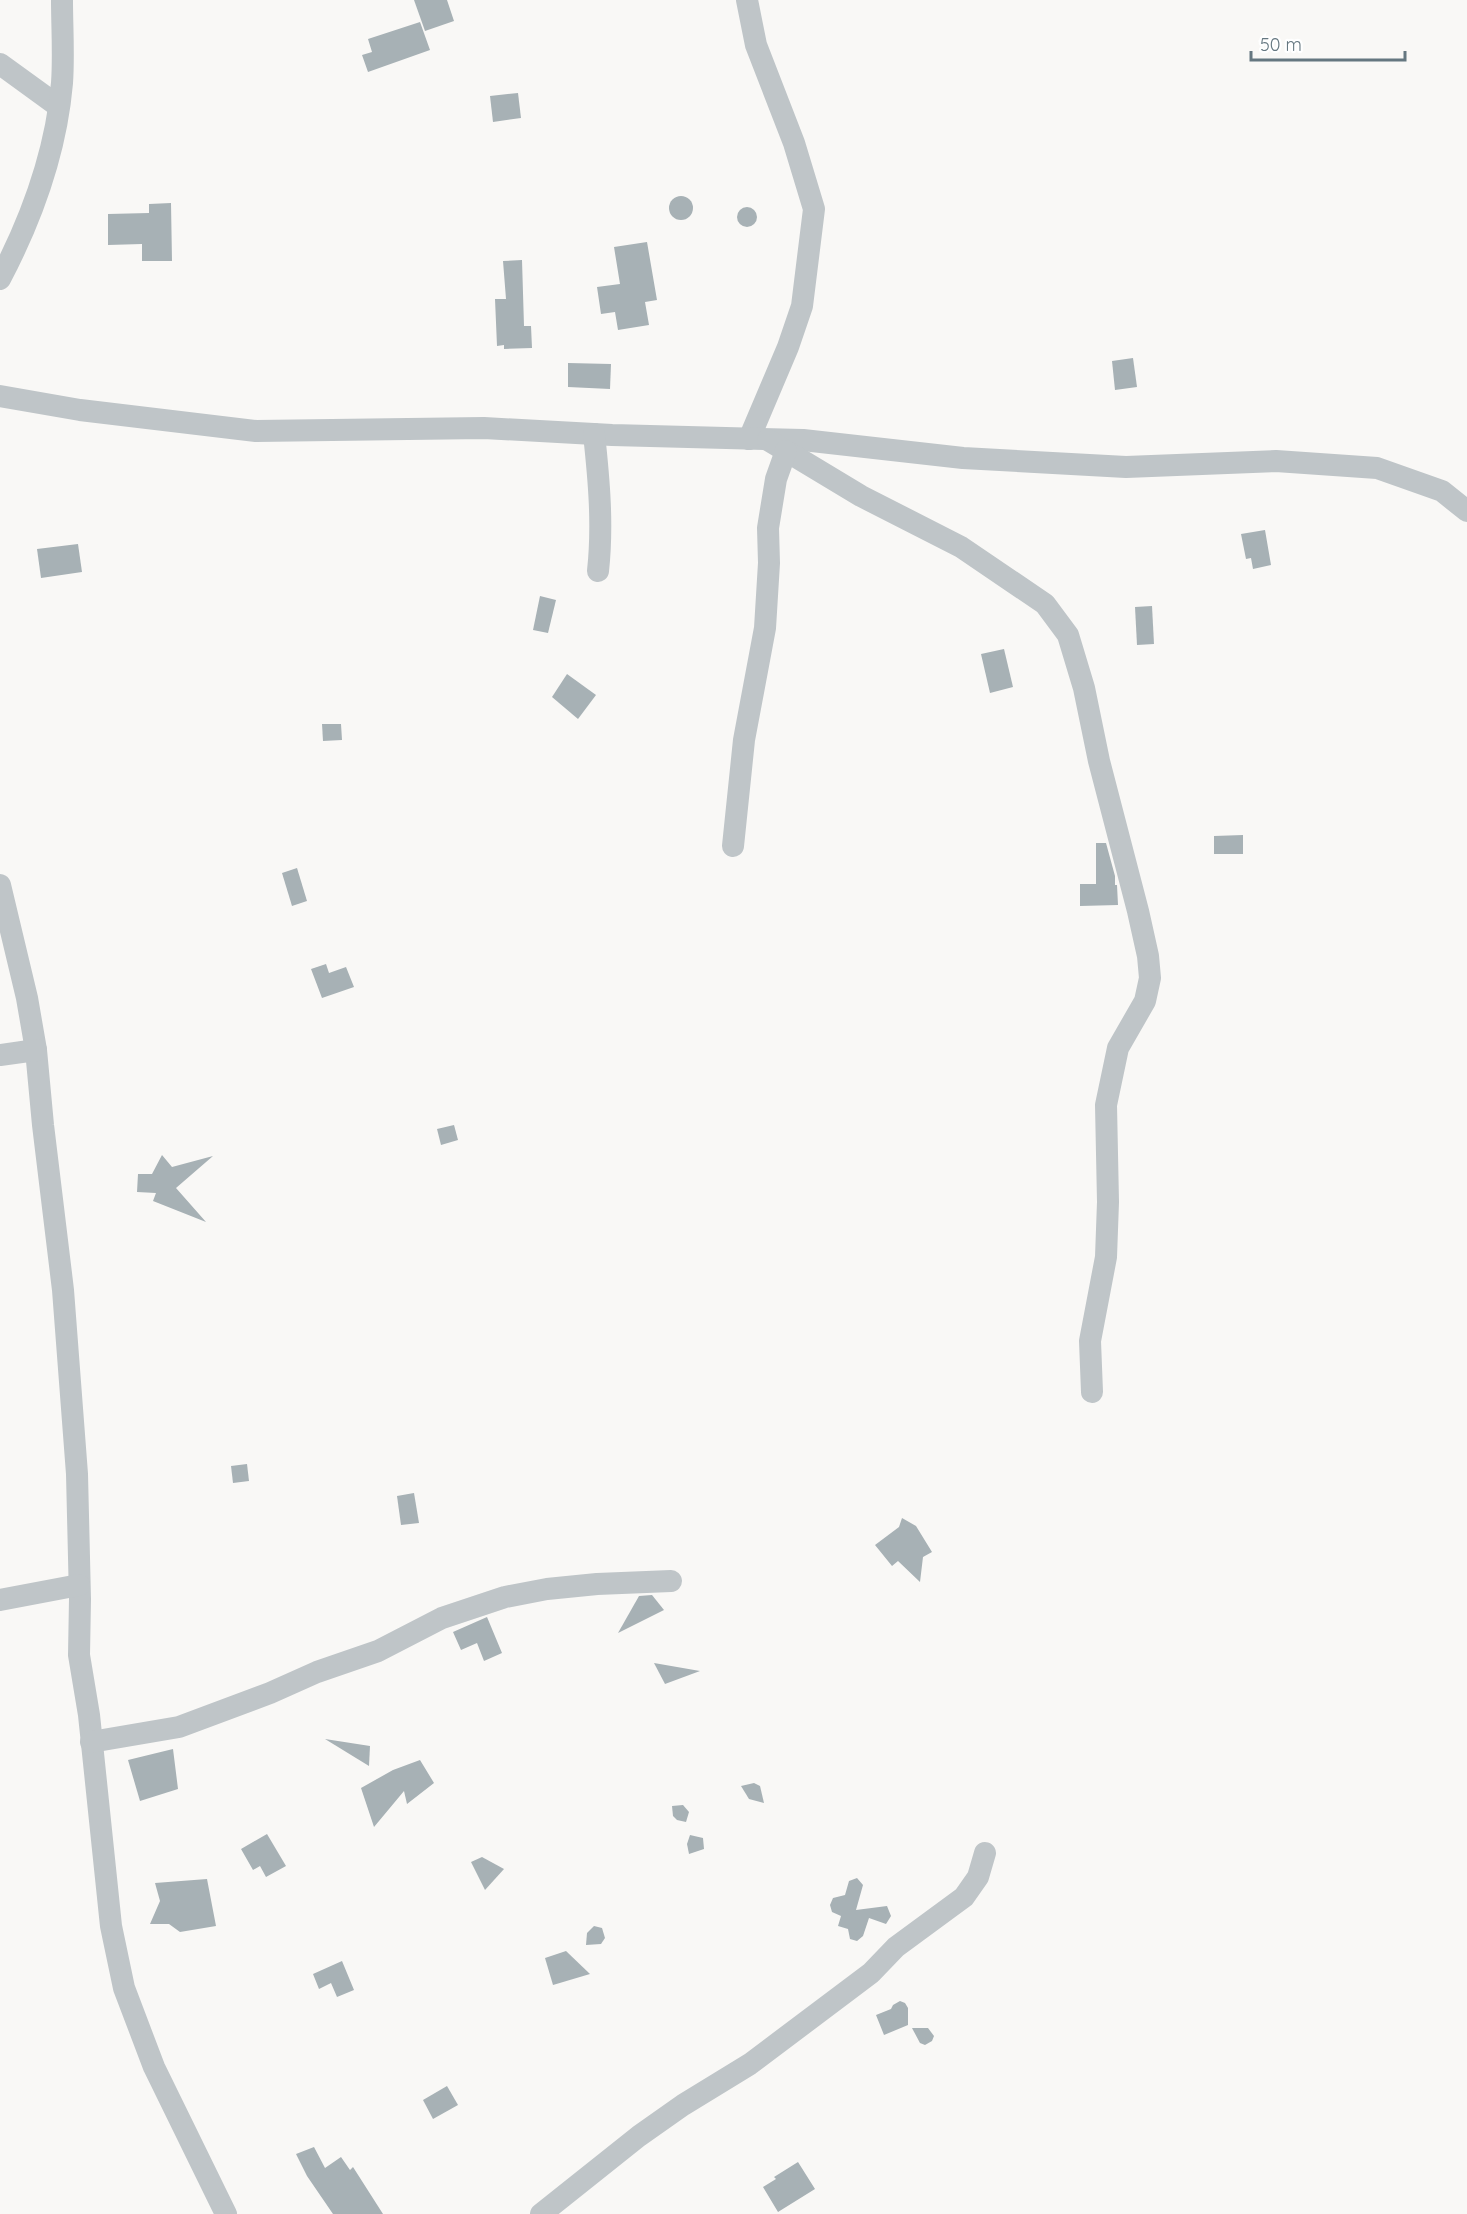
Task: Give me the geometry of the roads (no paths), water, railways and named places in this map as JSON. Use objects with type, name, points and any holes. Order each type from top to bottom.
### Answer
[{"type":"street","points":[[0,279],[21,239],[48,162],[62,83],[62,0]]},
{"type":"street","points":[[733,846],[744,740],[765,628],[769,563],[768,528],[776,479],[767,443],[788,346],[802,306],[814,209],[794,143],[756,45],[747,0]]},
{"type":"street","points":[[0,64],[58,106]]},
{"type":"street","points":[[0,396],[80,410],[256,431],[484,428],[767,443],[803,440],[963,459],[1126,467],[1276,461],[1377,468],[1442,491],[1467,511]]},
{"type":"street","points":[[594,434],[602,538],[598,571]]},
{"type":"street","points":[[767,443],[861,496],[962,547],[1045,604],[1068,634],[1084,688],[1099,761],[1138,911],[1148,956],[1150,978],[1145,1001],[1118,1048],[1106,1105],[1108,1202],[1106,1246],[1090,1341],[1092,1392]]},
{"type":"street","points":[[0,885],[27,998],[36,1050],[63,1290],[77,1474],[79,1655],[92,1742],[111,1926],[124,1988],[154,2067],[226,2214]]},
{"type":"street","points":[[0,1055],[36,1050]]},
{"type":"street","points":[[92,1742],[179,1727],[270,1693],[317,1672],[378,1651],[442,1618],[505,1597],[547,1589],[597,1584],[671,1581]]},
{"type":"street","points":[[0,1600],[79,1585]]},
{"type":"street","points":[[541,2214],[639,2136],[683,2105],[750,2064],[871,1973],[896,1947],[964,1897],[978,1877],[985,1854]]}]
